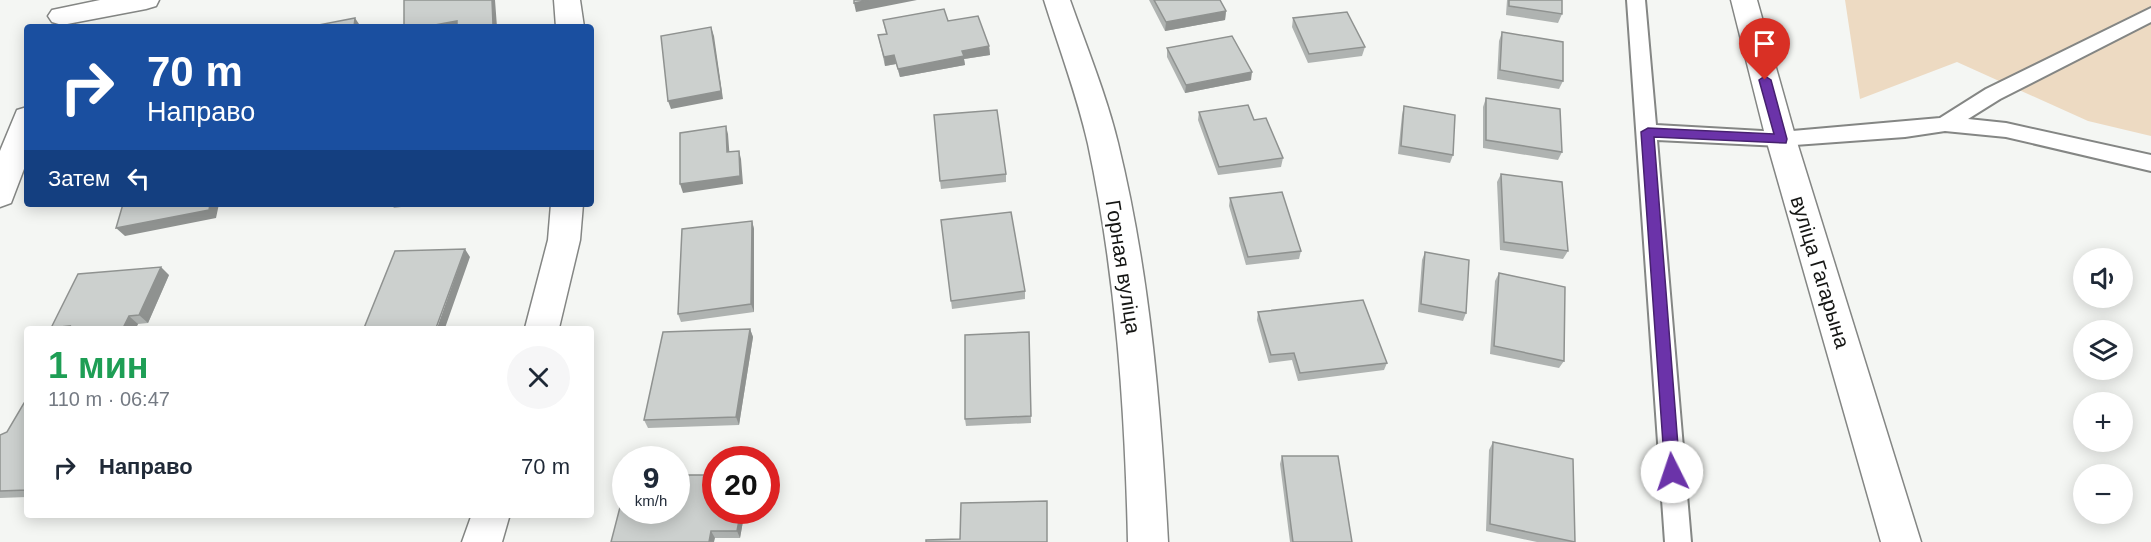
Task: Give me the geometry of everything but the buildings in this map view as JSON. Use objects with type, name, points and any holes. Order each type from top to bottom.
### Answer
[{"type":"street","points":[[62,14],[146,0]]},
{"type":"street","points":[[567,0],[570,24]]},
{"type":"street","name":"Горная вуліца","points":[[1057,0],[1102,142],[1131,294],[1146,467],[1148,542]]},
{"type":"street","name":"вуліца Гагарына","points":[[1744,0],[1781,139],[1901,542]]},
{"type":"street","points":[[0,195],[24,126]]},
{"type":"street","points":[[542,326],[564,240],[567,207]]},
{"type":"street","points":[[482,542],[490,518]]},
{"type":"lane","points":[[1636,0],[1678,542]]},
{"type":"lane","points":[[1945,124],[1993,94],[2151,14]]},
{"type":"lane","points":[[1648,132],[1781,139],[1945,124],[2006,130],[2151,163]]},
{"type":"shaded area","points":[[1845,0],[2151,0],[2151,136],[2088,121],[1957,62],[1860,99]]},
{"type":"route","points":[[1672,472],[1648,132],[1781,139],[1765,80]]}]
